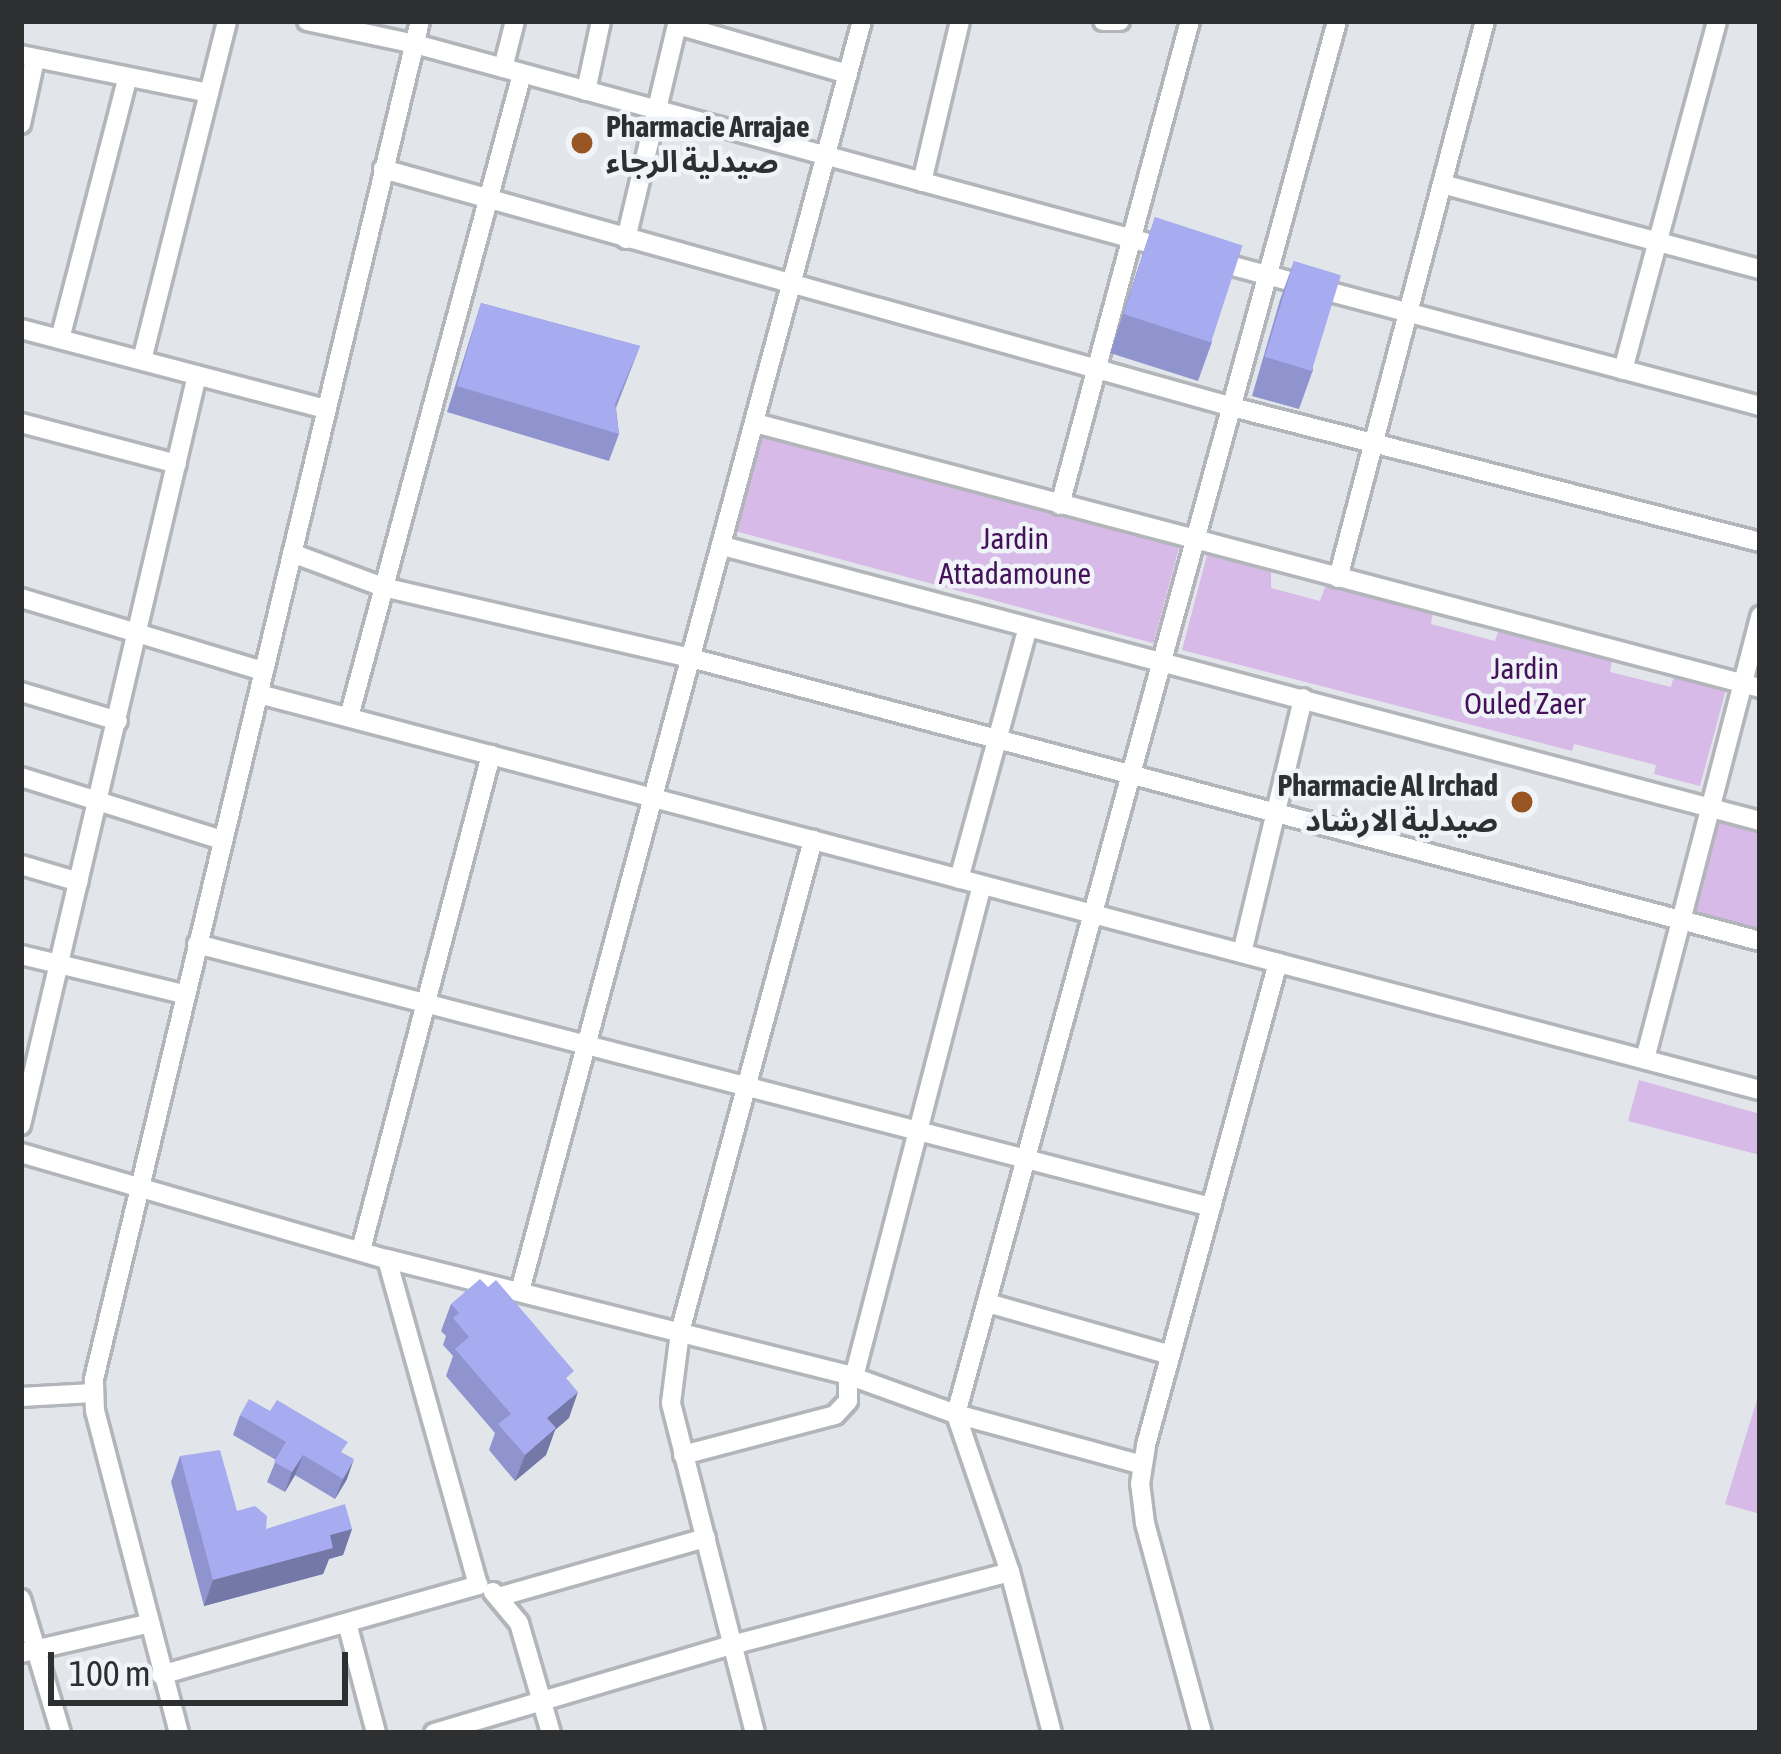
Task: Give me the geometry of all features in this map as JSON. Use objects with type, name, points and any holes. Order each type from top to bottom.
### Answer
[{"type":"street","points":[[142,360],[227,21]]},
{"type":"street","points":[[308,21],[415,44],[1180,252]]},
{"type":"street","points":[[179,1733],[147,1624],[93,1393],[323,408],[420,21]]},
{"type":"street","points":[[349,717],[485,196],[513,71],[514,21]]},
{"type":"street","points":[[586,91],[602,21]]},
{"type":"street","points":[[520,1292],[862,21]]},
{"type":"street","points":[[922,182],[960,21]]},
{"type":"street","points":[[1103,21],[1120,21]]},
{"type":"street","points":[[1060,505],[1190,21]]},
{"type":"street","points":[[1052,1733],[1010,1572],[956,1414],[1166,664],[1337,21]]},
{"type":"street","points":[[1338,578],[1485,21]]},
{"type":"street","points":[[1623,370],[1655,238],[1718,21]]},
{"type":"street","points":[[626,239],[678,23],[848,74]]},
{"type":"street","points":[[21,124],[28,57],[209,93]]},
{"type":"street","points":[[60,339],[127,79]]},
{"type":"street","points":[[383,169],[1236,408],[1760,542]]},
{"type":"street","points":[[1442,184],[1760,269]]},
{"type":"street","points":[[1202,258],[1760,406]]},
{"type":"street","points":[[21,328],[323,408]]},
{"type":"street","points":[[21,1125],[196,375]]},
{"type":"street","points":[[21,423],[177,464]]},
{"type":"street","points":[[755,423],[1751,685]]},
{"type":"street","points":[[723,546],[1760,821]]},
{"type":"street","points":[[292,553],[382,587],[691,658],[1760,940]]},
{"type":"street","points":[[21,598],[263,671]]},
{"type":"street","points":[[1645,1059],[1708,808],[1751,685],[1760,616]]},
{"type":"street","points":[[959,879],[1028,628]]},
{"type":"street","points":[[21,692],[118,721]]},
{"type":"street","points":[[259,694],[1760,1090]]},
{"type":"street","points":[[1242,953],[1303,698]]},
{"type":"street","points":[[361,1250],[491,755]]},
{"type":"street","points":[[21,777],[222,840]]},
{"type":"street","points":[[754,1733],[671,1403],[680,1332],[812,840]]},
{"type":"street","points":[[21,865],[79,882]]},
{"type":"street","points":[[683,1455],[835,1415],[848,1401],[982,885]]},
{"type":"street","points":[[197,944],[1211,1207]]},
{"type":"street","points":[[21,956],[184,994]]},
{"type":"street","points":[[1202,1733],[1145,1523],[1142,1465],[1278,963]]},
{"type":"street","points":[[21,1153],[387,1259],[851,1376],[956,1414],[1142,1465]]},
{"type":"street","points":[[387,1259],[478,1585]]},
{"type":"street","points":[[988,1303],[1170,1355]]},
{"type":"street","points":[[21,1397],[93,1393]]},
{"type":"street","points":[[502,1596],[706,1538]]},
{"type":"street","points":[[434,1733],[732,1645],[1010,1572]]},
{"type":"street","points":[[161,1675],[478,1585],[502,1596],[519,1623],[551,1733]]},
{"type":"street","points":[[21,1599],[30,1653],[61,1733]]},
{"type":"street","points":[[347,1623],[376,1733]]},
{"type":"street","points":[[30,1653],[147,1624]]},
{"type":"green space","name":"Jardin Attadamoune","points":[[763,435],[1179,547],[1153,643],[737,532]]},
{"type":"green space","name":"Jardin Ouled Zaer","points":[[1207,555],[1271,572],[1271,588],[1320,601],[1326,584],[1433,612],[1431,624],[1495,641],[1500,626],[1613,656],[1610,672],[1671,687],[1675,672],[1727,686],[1700,786],[1654,774],[1656,765],[1574,744],[1572,751],[1182,650]]},
{"type":"green space","points":[[1719,821],[1760,831],[1760,929],[1695,912]]},
{"type":"green space","points":[[1639,1080],[1760,1114],[1760,1155],[1628,1121]]},
{"type":"green space","points":[[1760,1390],[1760,1514],[1725,1504]]},
{"type":"building","points":[[1155,217],[1242,245],[1211,342],[1123,314]]},
{"type":"building","points":[[1294,261],[1341,275],[1312,371],[1265,357]]},
{"type":"building","points":[[481,303],[640,346],[615,404],[619,434],[457,386]]},
{"type":"building","points":[[480,1279],[488,1287],[496,1280],[574,1371],[566,1378],[578,1392],[547,1418],[556,1428],[525,1455],[498,1424],[511,1414],[455,1349],[469,1337],[453,1318],[459,1313],[451,1304]]},
{"type":"building","points":[[249,1399],[270,1411],[277,1400],[348,1442],[341,1452],[354,1459],[343,1479],[303,1455],[292,1472],[274,1462],[286,1442],[240,1415]]},
{"type":"building","points":[[220,1450],[237,1511],[255,1506],[267,1516],[266,1529],[345,1504],[352,1529],[330,1535],[333,1548],[213,1580],[180,1456]]},
{"type":"place","name":"Pharmacie Arrajae صيدلية الرجاء","points":[[582,143]]},
{"type":"place","name":"Pharmacie Al Irchad صيدلية الارشاد","points":[[1522,802]]}]
